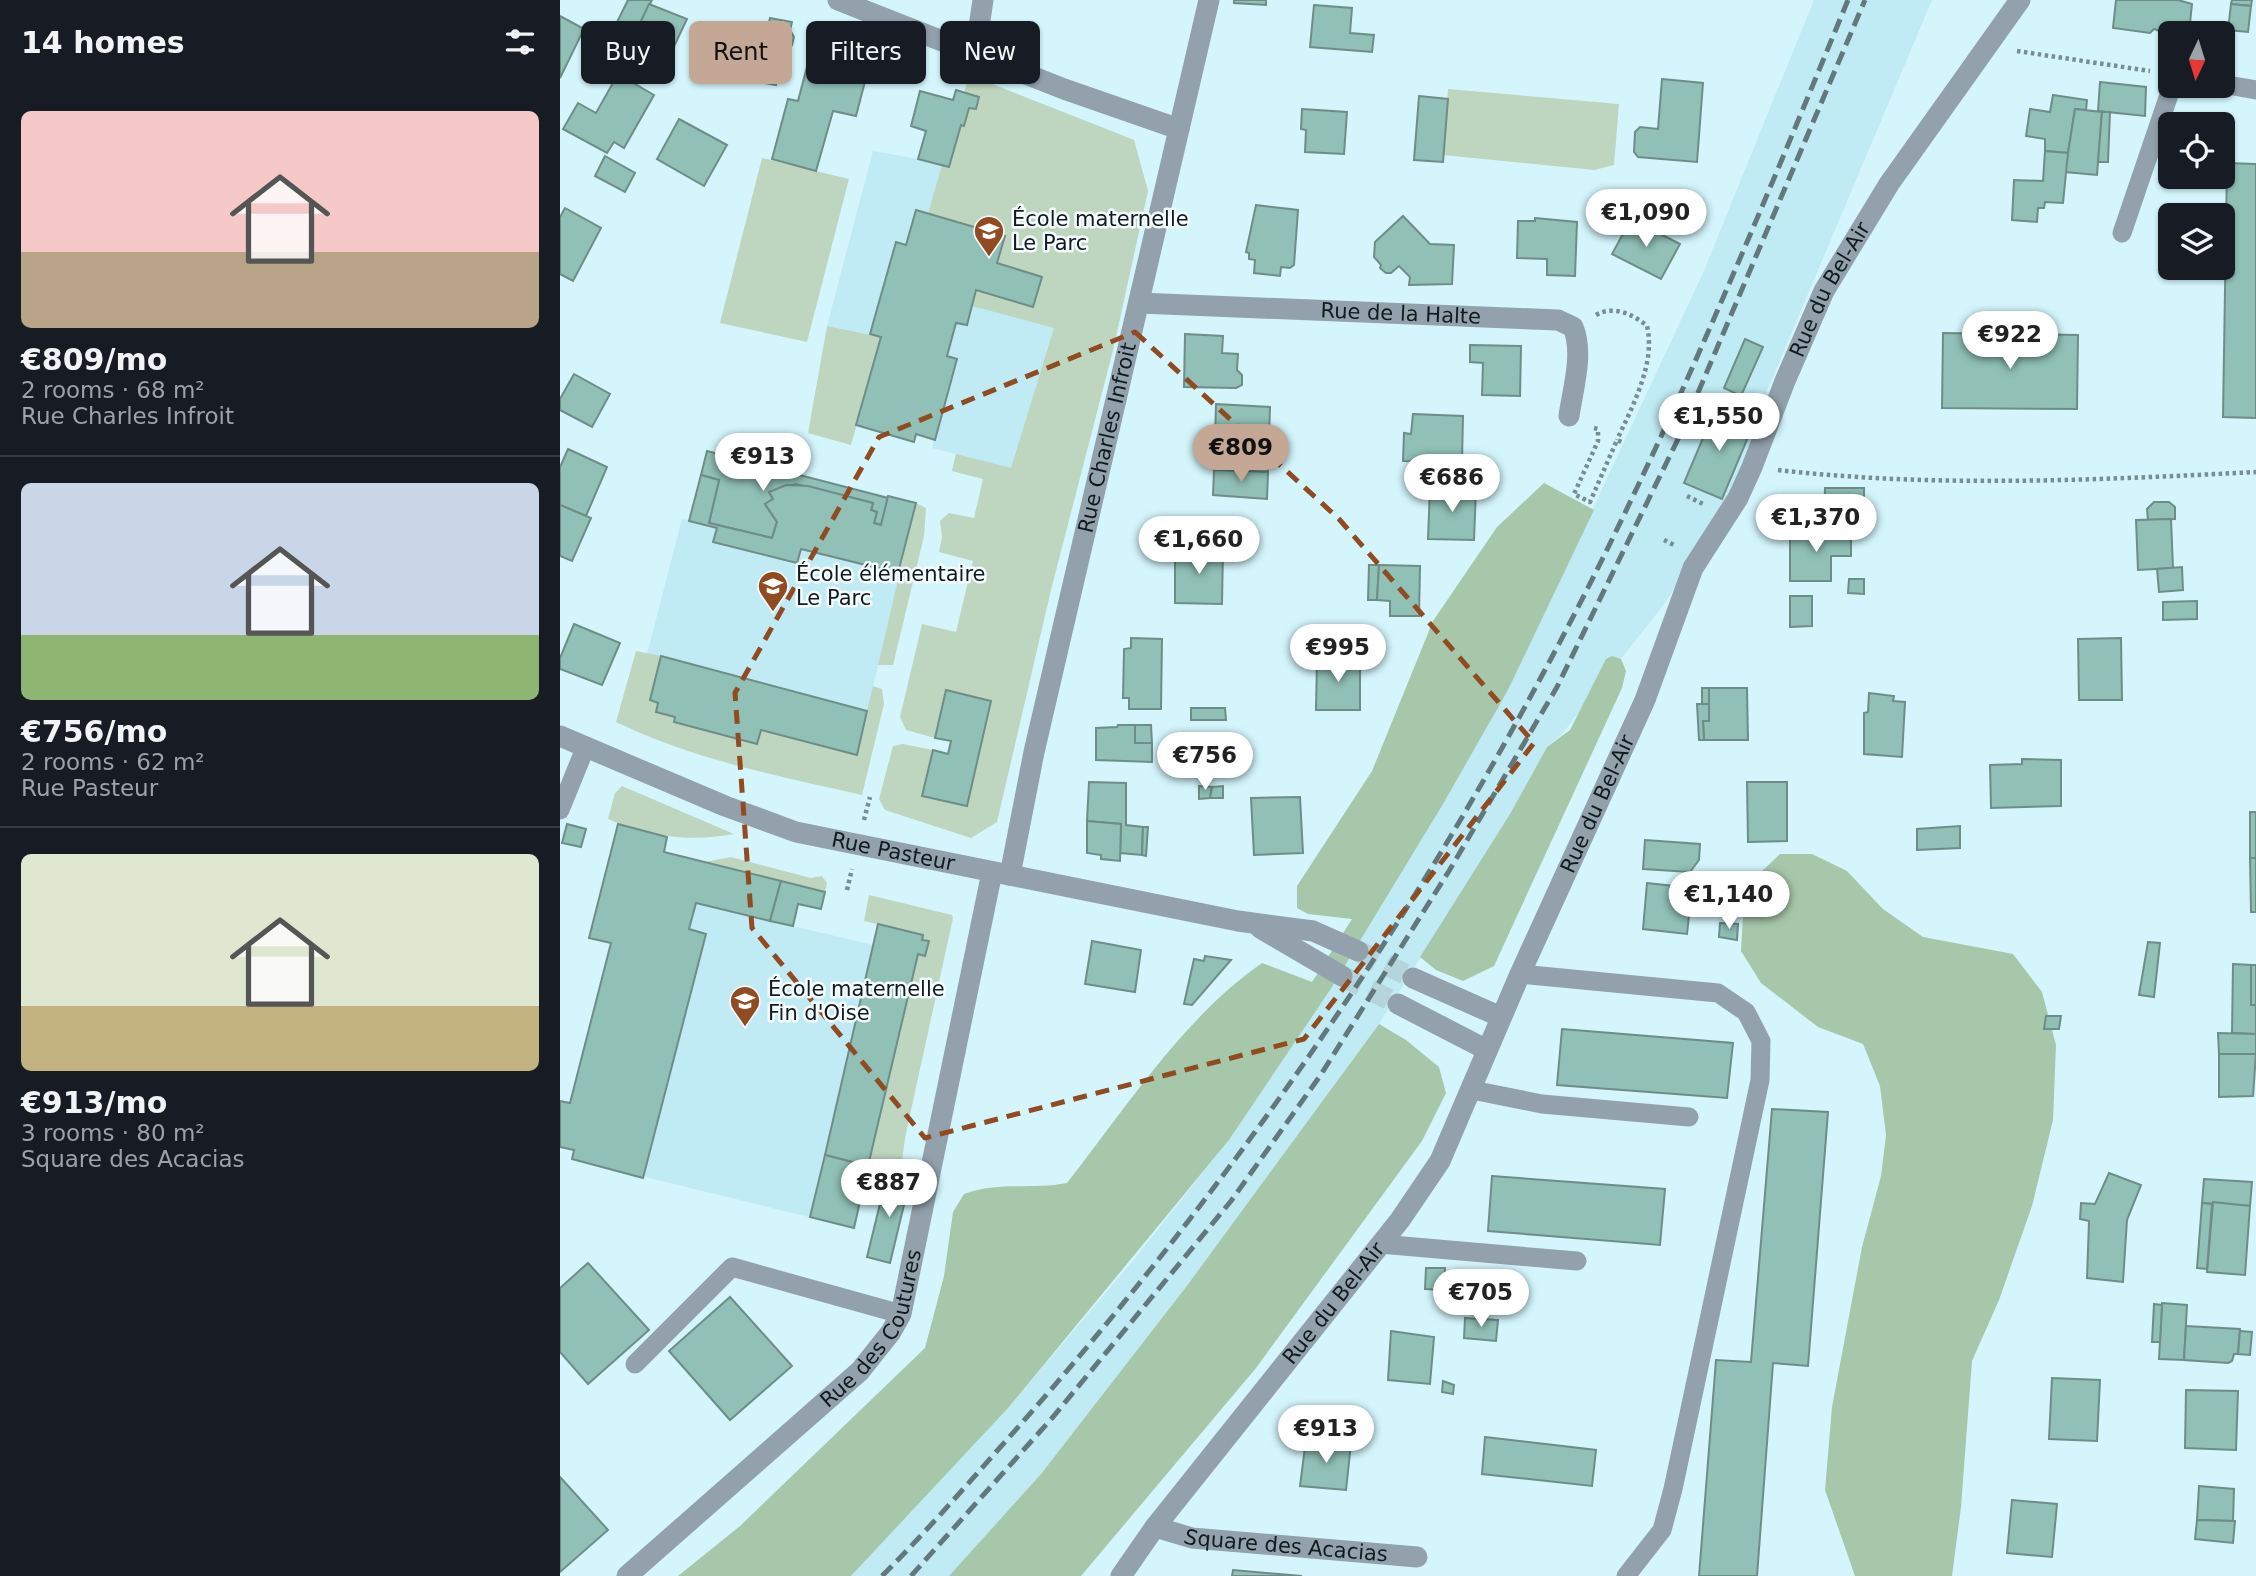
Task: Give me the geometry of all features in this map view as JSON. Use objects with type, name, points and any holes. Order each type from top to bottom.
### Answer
[{"type":"street","points":[[838,0],[940,40]]},
{"type":"street","points":[[980,21],[983,0]]},
{"type":"street","name":"Rue Charles Infroit","points":[[1001,873],[1034,752],[1209,0]]},
{"type":"street","name":"Rue du Bel-Air","points":[[1121,1576],[1155,1527],[1380,1244],[1440,1161],[1520,974],[1645,700],[1693,568],[1738,498],[1824,291],[1889,184],[2020,0]]},
{"type":"street","points":[[1040,80],[1179,129]]},
{"type":"street","name":"Rue de la Halte","points":[[1139,303],[1558,320],[1573,327],[1576,334],[1577,360],[1569,416]]},
{"type":"street","name":"Rue Pasteur","points":[[560,736],[725,806],[796,832],[1238,921],[1313,931],[1358,951]]},
{"type":"street","name":"Rue des Coutures","points":[[627,1576],[860,1371],[901,1314],[1001,873]]},
{"type":"street","name":"Rue Pasteur","points":[[1238,921],[1277,936],[1312,961],[1342,976]]},
{"type":"street","points":[[1413,978],[1501,1017]]},
{"type":"street","points":[[1398,1004],[1487,1050]]},
{"type":"street","name":"Square des Acacias","points":[[1155,1527],[1192,1538],[1417,1557]]},
{"type":"lane","points":[[2235,86],[2256,90]]},
{"type":"lane","points":[[2122,233],[2160,98]]},
{"type":"lane","points":[[560,810],[586,746]]},
{"type":"lane","points":[[1520,974],[1718,993],[1746,1012],[1761,1041],[1760,1080],[1673,1489],[1662,1530],[1626,1576]]},
{"type":"lane","points":[[1472,1090],[1542,1104],[1689,1117]]},
{"type":"lane","points":[[1380,1244],[1577,1261]]},
{"type":"lane","points":[[635,1364],[732,1267],[901,1314]]},
{"type":"path","points":[[1988,47],[2158,78]]},
{"type":"path","points":[[1598,429],[1598,441],[1574,494],[1590,502],[1646,366],[1649,337],[1647,326],[1639,319],[1611,310],[1601,312]]},
{"type":"path","points":[[1617,440],[1624,443]]},
{"type":"path","points":[[1791,472],[1856,477],[1973,479],[2256,472]]},
{"type":"highlighted area","points":[[1135,332],[1339,519],[1534,743],[1304,1039],[925,1138],[752,928],[735,693],[879,437]]},
{"type":"shaded area","points":[[1814,0],[1932,0],[1767,391],[1771,394],[1729,503],[1665,603],[1562,734],[1547,747],[1510,814],[1379,1024],[1186,1287],[1041,1474],[949,1576],[851,1576],[1009,1407],[1131,1263],[1229,1140],[1330,990],[1508,690],[1703,273]]},
{"type":"shaded area","name":"École maternelle Le Parc","points":[[973,84],[992,84],[1134,140],[1148,191],[1113,350],[1074,501],[952,471],[956,454],[932,448],[934,440],[917,435],[914,442],[856,425],[880,337],[827,326],[873,151],[918,159],[964,126],[969,108],[976,109],[979,98]]},
{"type":"shaded area","name":"École élémentaire Le Parc","points":[[707,451],[916,503],[857,755],[761,730],[757,744],[674,722],[650,700],[660,657],[647,654],[682,519],[690,520]]},
{"type":"shaded area","name":"École maternelle Fin d'Oise","points":[[618,824],[667,837],[664,852],[825,892],[821,909],[798,904],[793,926],[873,945],[878,924],[923,935],[929,941],[925,956],[918,955],[854,1228],[572,1159],[574,1150],[560,1147],[560,1101],[570,1102],[611,944],[589,938]]},
{"type":"green space","points":[[966,84],[992,84],[1134,140],[1148,191],[1113,350],[1051,590],[997,822],[971,838],[885,810],[879,799],[893,746],[903,744],[933,750],[922,796],[967,806],[991,701],[947,690],[935,738],[906,730],[900,717],[922,624],[956,632],[973,561],[939,552],[942,537],[940,521],[949,513],[974,518],[983,479],[952,471],[956,454],[1011,468],[1054,328],[972,306],[976,290],[1033,306],[1042,277],[997,263],[928,214],[942,165],[949,167],[961,125],[964,126],[969,108],[976,108],[979,97],[964,93]]},
{"type":"green space","points":[[1448,89],[1619,104],[1614,165],[1594,170],[1443,155]]},
{"type":"green space","points":[[762,158],[849,179],[807,342],[720,323]]},
{"type":"green space","points":[[827,326],[881,337],[851,445],[808,433]]},
{"type":"green space","points":[[1544,483],[1594,510],[1508,690],[1443,804],[1330,990],[1229,1140],[1009,1407],[851,1576],[678,1576],[740,1526],[925,1348],[944,1276],[953,1212],[964,1194],[990,1188],[1067,1183],[1157,1065],[1207,1009],[1234,985],[1262,963],[1312,982],[1352,919],[1308,914],[1297,908],[1297,886],[1372,771],[1433,621],[1497,527]]},
{"type":"green space","points":[[916,503],[926,508],[924,536],[893,665],[878,665]]},
{"type":"green space","points":[[636,651],[661,656],[650,699],[675,717],[675,722],[756,744],[761,730],[856,755],[873,686],[882,689],[884,704],[862,795],[706,757],[616,722]]},
{"type":"green space","points":[[1612,656],[1621,659],[1626,671],[1622,688],[1494,966],[1463,981],[1436,970],[1420,957],[1510,814],[1547,747],[1570,730],[1606,659]]},
{"type":"green space","points":[[622,786],[734,834],[686,838],[654,834],[608,819],[615,793]]},
{"type":"green space","points":[[1780,854],[1812,854],[1847,871],[1883,909],[1923,937],[2013,954],[2042,992],[2056,1045],[2053,1120],[2032,1206],[1999,1300],[1972,1361],[1961,1507],[1952,1576],[1855,1576],[1825,1490],[1832,1407],[1862,1247],[1881,1176],[1886,1135],[1880,1086],[1863,1044],[1818,1027],[1761,983],[1741,951],[1743,916],[1761,872]]},
{"type":"green space","points":[[731,857],[811,878],[822,876],[827,883],[825,892],[705,862]]},
{"type":"green space","points":[[869,895],[952,915],[953,918],[905,1138],[902,1161],[910,1180],[867,1171],[918,954],[925,956],[928,941],[922,940],[923,935],[864,921]]},
{"type":"green space","points":[[1379,1024],[1406,1040],[1439,1067],[1446,1093],[1422,1141],[1256,1368],[1081,1576],[949,1576],[1041,1474],[1186,1287]]},
{"type":"building","points":[[628,0],[652,0],[641,21],[618,21]]},
{"type":"building","points":[[1234,0],[1266,0],[1266,5],[1234,3]]},
{"type":"building","points":[[2116,0],[2178,0],[2192,4],[2190,21],[2158,21],[2158,30],[2154,29],[2150,33],[2113,28]]},
{"type":"building","points":[[2232,0],[2252,0],[2251,6],[2231,4]]},
{"type":"building","points":[[649,4],[687,19],[675,44],[675,21],[641,21]]},
{"type":"building","points":[[2231,4],[2251,6],[2248,32],[2235,31],[2235,21],[2229,21]]},
{"type":"building","points":[[1314,5],[1352,8],[1350,33],[1374,35],[1372,52],[1310,47]]},
{"type":"building","points":[[560,16],[581,27],[581,35],[560,78]]},
{"type":"building","points":[[806,70],[806,84],[864,84],[856,116],[833,111],[816,171],[772,159],[788,99],[798,101]]},
{"type":"building","points":[[1662,79],[1703,83],[1697,162],[1638,157],[1634,152],[1635,132],[1640,127],[1658,129]]},
{"type":"building","points":[[2100,82],[2146,87],[2145,116],[2098,111]]},
{"type":"building","points":[[612,84],[635,84],[654,95],[624,148],[614,142],[607,153],[563,129],[578,103],[596,113]]},
{"type":"building","points":[[956,90],[979,97],[976,109],[969,108],[964,126],[961,125],[949,167],[918,159],[926,131],[911,126],[920,91],[953,100]]},
{"type":"building","points":[[2053,95],[2087,100],[2086,110],[2075,109],[2068,153],[2045,151],[2045,139],[2026,136],[2030,109],[2050,112]]},
{"type":"building","points":[[1419,96],[1448,99],[1443,162],[1414,160]]},
{"type":"building","points":[[1302,109],[1347,112],[1344,154],[1305,152],[1306,130],[1301,129]]},
{"type":"building","points":[[2075,109],[2102,112],[2097,175],[2065,172]]},
{"type":"building","points":[[2102,112],[2110,112],[2108,162],[2098,162]]},
{"type":"building","points":[[679,119],[727,145],[704,186],[657,159]]},
{"type":"building","points":[[2045,151],[2068,153],[2063,203],[2045,202],[2044,208],[2038,208],[2037,222],[2012,220],[2014,180],[2043,181]]},
{"type":"building","points":[[605,156],[635,173],[625,192],[595,176]]},
{"type":"building","points":[[2235,163],[2256,164],[2256,418],[2223,417],[2225,280],[2235,280],[2235,203],[2226,203],[2227,189],[2235,189]]},
{"type":"building","points":[[1256,205],[1298,210],[1294,265],[1290,268],[1281,267],[1280,276],[1254,273],[1255,260],[1249,259],[1249,253],[1246,252]]},
{"type":"building","points":[[565,208],[601,228],[573,281],[560,274],[560,217]]},
{"type":"building","points":[[916,210],[1005,236],[997,263],[1042,277],[1033,307],[976,290],[967,325],[956,323],[947,356],[957,359],[935,440],[916,434],[914,442],[856,425],[881,337],[870,334],[896,242],[906,245]]},
{"type":"building","points":[[1403,216],[1430,244],[1454,245],[1452,284],[1409,285],[1410,277],[1399,266],[1391,273],[1380,268],[1381,265],[1374,257],[1375,242]]},
{"type":"building","points":[[1535,218],[1577,222],[1575,276],[1547,275],[1547,259],[1517,258],[1518,221],[1535,221]]},
{"type":"building","points":[[1631,219],[1680,244],[1661,279],[1612,254]]},
{"type":"building","points":[[1943,333],[2078,335],[2077,409],[1942,408]]},
{"type":"building","points":[[1185,334],[1223,336],[1222,353],[1238,354],[1237,370],[1242,375],[1242,385],[1236,388],[1184,387]]},
{"type":"building","points":[[1745,339],[1763,347],[1741,396],[1724,388]]},
{"type":"building","points":[[1470,345],[1521,346],[1520,396],[1482,395],[1483,363],[1470,362]]},
{"type":"building","points":[[574,374],[610,394],[592,427],[560,410],[560,399]]},
{"type":"building","points":[[1216,404],[1270,407],[1268,472],[1214,470]]},
{"type":"building","points":[[1716,407],[1754,423],[1722,499],[1684,483]]},
{"type":"building","points":[[1413,414],[1463,416],[1462,462],[1403,461],[1404,433],[1411,434]]},
{"type":"building","points":[[568,449],[607,467],[586,516],[560,505],[560,467]]},
{"type":"building","points":[[707,451],[888,498],[881,525],[874,523],[877,512],[871,510],[873,503],[796,484],[769,492],[773,499],[765,504],[777,522],[772,538],[709,523],[719,480],[701,475]]},
{"type":"building","points":[[1214,470],[1268,472],[1267,499],[1213,495]]},
{"type":"building","points":[[701,475],[719,480],[709,523],[772,538],[777,522],[765,504],[773,499],[769,492],[786,485],[808,486],[873,503],[871,510],[877,512],[874,523],[881,525],[888,496],[916,503],[898,573],[801,549],[797,563],[713,542],[717,528],[689,521]]},
{"type":"building","points":[[1430,488],[1476,490],[1474,540],[1428,539]]},
{"type":"building","points":[[1825,488],[1864,488],[1864,526],[1824,525]]},
{"type":"building","points":[[2154,502],[2169,502],[2175,507],[2175,519],[2148,520],[2147,509]]},
{"type":"building","points":[[560,505],[591,518],[572,561],[560,556]]},
{"type":"building","points":[[2171,519],[2173,568],[2138,570],[2136,520]]},
{"type":"building","points":[[1790,531],[1851,533],[1851,556],[1831,556],[1831,581],[1790,581]]},
{"type":"building","points":[[1175,548],[1223,549],[1222,604],[1175,603]]},
{"type":"building","points":[[1369,565],[1379,565],[1377,600],[1368,600]]},
{"type":"building","points":[[1379,565],[1420,566],[1419,616],[1390,616],[1390,601],[1377,600]]},
{"type":"building","points":[[2182,567],[2183,590],[2159,592],[2157,569]]},
{"type":"building","points":[[1849,579],[1864,579],[1864,594],[1848,593]]},
{"type":"building","points":[[1790,596],[1812,596],[1812,626],[1790,627]]},
{"type":"building","points":[[2197,601],[2197,619],[2163,620],[2163,602]]},
{"type":"building","points":[[574,624],[620,643],[602,685],[560,669],[560,658]]},
{"type":"building","points":[[1131,638],[1162,639],[1161,709],[1129,709],[1129,698],[1123,698],[1124,649],[1131,648]]},
{"type":"building","points":[[2121,638],[2122,700],[2079,700],[2078,639]]},
{"type":"building","points":[[661,656],[867,711],[857,755],[761,730],[757,744],[674,722],[675,717],[656,712],[658,703],[650,700]]},
{"type":"building","points":[[1317,658],[1360,659],[1360,710],[1316,710]]},
{"type":"building","points":[[1702,688],[1709,688],[1709,704],[1702,704]]},
{"type":"building","points":[[1709,688],[1747,688],[1748,740],[1704,740],[1703,721],[1709,721]]},
{"type":"building","points":[[946,690],[991,701],[967,806],[922,796],[933,750],[948,754],[951,741],[935,738]]},
{"type":"building","points":[[1869,693],[1894,696],[1893,701],[1905,702],[1902,757],[1864,754],[1864,713],[1868,712]]},
{"type":"building","points":[[1697,704],[1709,704],[1709,721],[1703,721],[1704,740],[1699,740]]},
{"type":"building","points":[[1191,708],[1225,708],[1226,720],[1191,720]]},
{"type":"building","points":[[1135,725],[1135,743],[1152,743],[1152,762],[1096,760],[1096,728]]},
{"type":"building","points":[[1135,725],[1151,725],[1152,743],[1135,743]]},
{"type":"building","points":[[1204,756],[1204,766],[1177,766],[1177,757]]},
{"type":"building","points":[[2022,759],[2061,760],[2061,806],[1991,808],[1990,765],[2022,764]]},
{"type":"building","points":[[1089,782],[1126,783],[1126,825],[1143,827],[1142,855],[1120,853],[1121,824],[1087,821]]},
{"type":"building","points":[[1747,782],[1787,782],[1787,841],[1748,842]]},
{"type":"building","points":[[1199,786],[1212,787],[1210,798],[1199,799]]},
{"type":"building","points":[[1223,786],[1223,798],[1210,798],[1212,787]]},
{"type":"building","points":[[1300,797],[1303,853],[1254,855],[1251,798]]},
{"type":"building","points":[[2250,812],[2256,812],[2256,858],[2250,858]]},
{"type":"building","points":[[1087,821],[1121,824],[1120,861],[1101,859],[1101,855],[1087,853]]},
{"type":"building","points":[[567,824],[586,829],[581,847],[562,843]]},
{"type":"building","points":[[618,824],[667,837],[664,852],[781,881],[770,921],[696,903],[689,929],[706,934],[643,1178],[572,1159],[574,1150],[560,1147],[560,1101],[570,1103],[611,943],[589,938]]},
{"type":"building","points":[[1960,826],[1960,848],[1917,850],[1917,829]]},
{"type":"building","points":[[1143,827],[1148,827],[1146,856],[1142,855]]},
{"type":"building","points":[[1645,840],[1700,844],[1699,860],[1690,872],[1643,869]]},
{"type":"building","points":[[2250,858],[2256,858],[2256,912],[2251,912]]},
{"type":"building","points":[[781,881],[825,892],[821,909],[798,904],[793,926],[770,921]]},
{"type":"building","points":[[1647,883],[1692,888],[1687,934],[1643,929]]},
{"type":"building","points":[[1720,923],[1738,924],[1737,940],[1719,937]]},
{"type":"building","points":[[878,924],[923,935],[922,940],[929,941],[925,956],[918,954],[868,1166],[825,1155]]},
{"type":"building","points":[[1092,941],[1141,950],[1135,992],[1085,984]]},
{"type":"building","points":[[2148,942],[2160,943],[2154,997],[2139,995]]},
{"type":"building","points":[[1205,956],[1231,960],[1192,1005],[1184,1004],[1194,959],[1204,961]]},
{"type":"building","points":[[2233,964],[2251,965],[2251,1005],[2256,1005],[2256,1034],[2232,1033]]},
{"type":"building","points":[[2251,965],[2256,965],[2256,1005],[2251,1005]]},
{"type":"building","points":[[2046,1016],[2061,1016],[2059,1029],[2044,1029]]},
{"type":"building","points":[[1562,1029],[1733,1043],[1727,1098],[1557,1085]]},
{"type":"building","points":[[2218,1033],[2256,1034],[2256,1054],[2219,1054]]},
{"type":"building","points":[[2219,1054],[2256,1054],[2253,1096],[2219,1097]]},
{"type":"building","points":[[1772,1109],[1828,1112],[1808,1366],[1773,1363],[1757,1576],[1699,1576],[1716,1360],[1751,1362]]},
{"type":"building","points":[[825,1155],[868,1166],[854,1228],[810,1217]]},
{"type":"building","points":[[2109,1173],[2141,1185],[2127,1220],[2123,1282],[2087,1278],[2089,1221],[2080,1219],[2081,1203],[2095,1204]]},
{"type":"building","points":[[887,1175],[910,1180],[890,1263],[867,1257]]},
{"type":"building","points":[[1492,1176],[1665,1189],[1660,1245],[1488,1231]]},
{"type":"building","points":[[2204,1179],[2252,1182],[2250,1206],[2202,1203]]},
{"type":"building","points":[[2213,1202],[2250,1206],[2245,1275],[2207,1272]]},
{"type":"building","points":[[2202,1203],[2212,1204],[2207,1269],[2197,1268]]},
{"type":"building","points":[[588,1263],[649,1330],[588,1384],[560,1352],[560,1288]]},
{"type":"building","points":[[1426,1268],[1445,1268],[1444,1290],[1425,1289]]},
{"type":"building","points":[[730,1297],[792,1366],[730,1420],[669,1351]]},
{"type":"building","points":[[2162,1303],[2187,1305],[2184,1360],[2159,1359]]},
{"type":"building","points":[[2154,1304],[2162,1305],[2160,1342],[2152,1342]]},
{"type":"building","points":[[1465,1318],[1498,1320],[1496,1341],[1464,1338]]},
{"type":"building","points":[[2186,1326],[2240,1329],[2238,1354],[2234,1354],[2232,1361],[2228,1363],[2184,1360]]},
{"type":"building","points":[[1391,1331],[1434,1337],[1430,1384],[1388,1380]]},
{"type":"building","points":[[2240,1331],[2252,1332],[2250,1355],[2238,1354]]},
{"type":"building","points":[[2052,1378],[2100,1380],[2097,1441],[2049,1439]]},
{"type":"building","points":[[1443,1381],[1454,1385],[1453,1394],[1442,1392]]},
{"type":"building","points":[[2186,1390],[2238,1391],[2236,1450],[2185,1448]]},
{"type":"building","points":[[1485,1437],[1596,1450],[1592,1486],[1482,1474]]},
{"type":"building","points":[[1306,1439],[1351,1444],[1346,1490],[1300,1486]]},
{"type":"building","points":[[560,1477],[608,1530],[560,1572]]},
{"type":"building","points":[[2199,1486],[2234,1489],[2233,1521],[2197,1520]]},
{"type":"building","points":[[2012,1500],[2057,1504],[2052,1557],[2007,1553]]},
{"type":"building","points":[[2197,1520],[2235,1521],[2233,1543],[2195,1539]]},
{"type":"building","points":[[1233,1570],[1302,1576],[1232,1576]]},
{"type":"tunnel","points":[[1358,951],[1413,978]]},
{"type":"tunnel","points":[[1342,976],[1398,1004]]},
{"type":"railway","points":[[882,1576],[1074,1363],[1149,1271],[1290,1083],[1421,886],[1539,681],[1624,515],[1740,259],[1848,0]]},
{"type":"railway","points":[[911,1576],[1053,1417],[1231,1201],[1320,1076],[1449,871],[1557,687],[1680,435],[1865,0]]},
{"type":"place","name":"École maternelle Le Parc","points":[[989,258]]},
{"type":"place","name":"École élémentaire Le Parc","points":[[773,613]]},
{"type":"place","name":"École maternelle Fin d'Oise","points":[[745,1028]]}]
